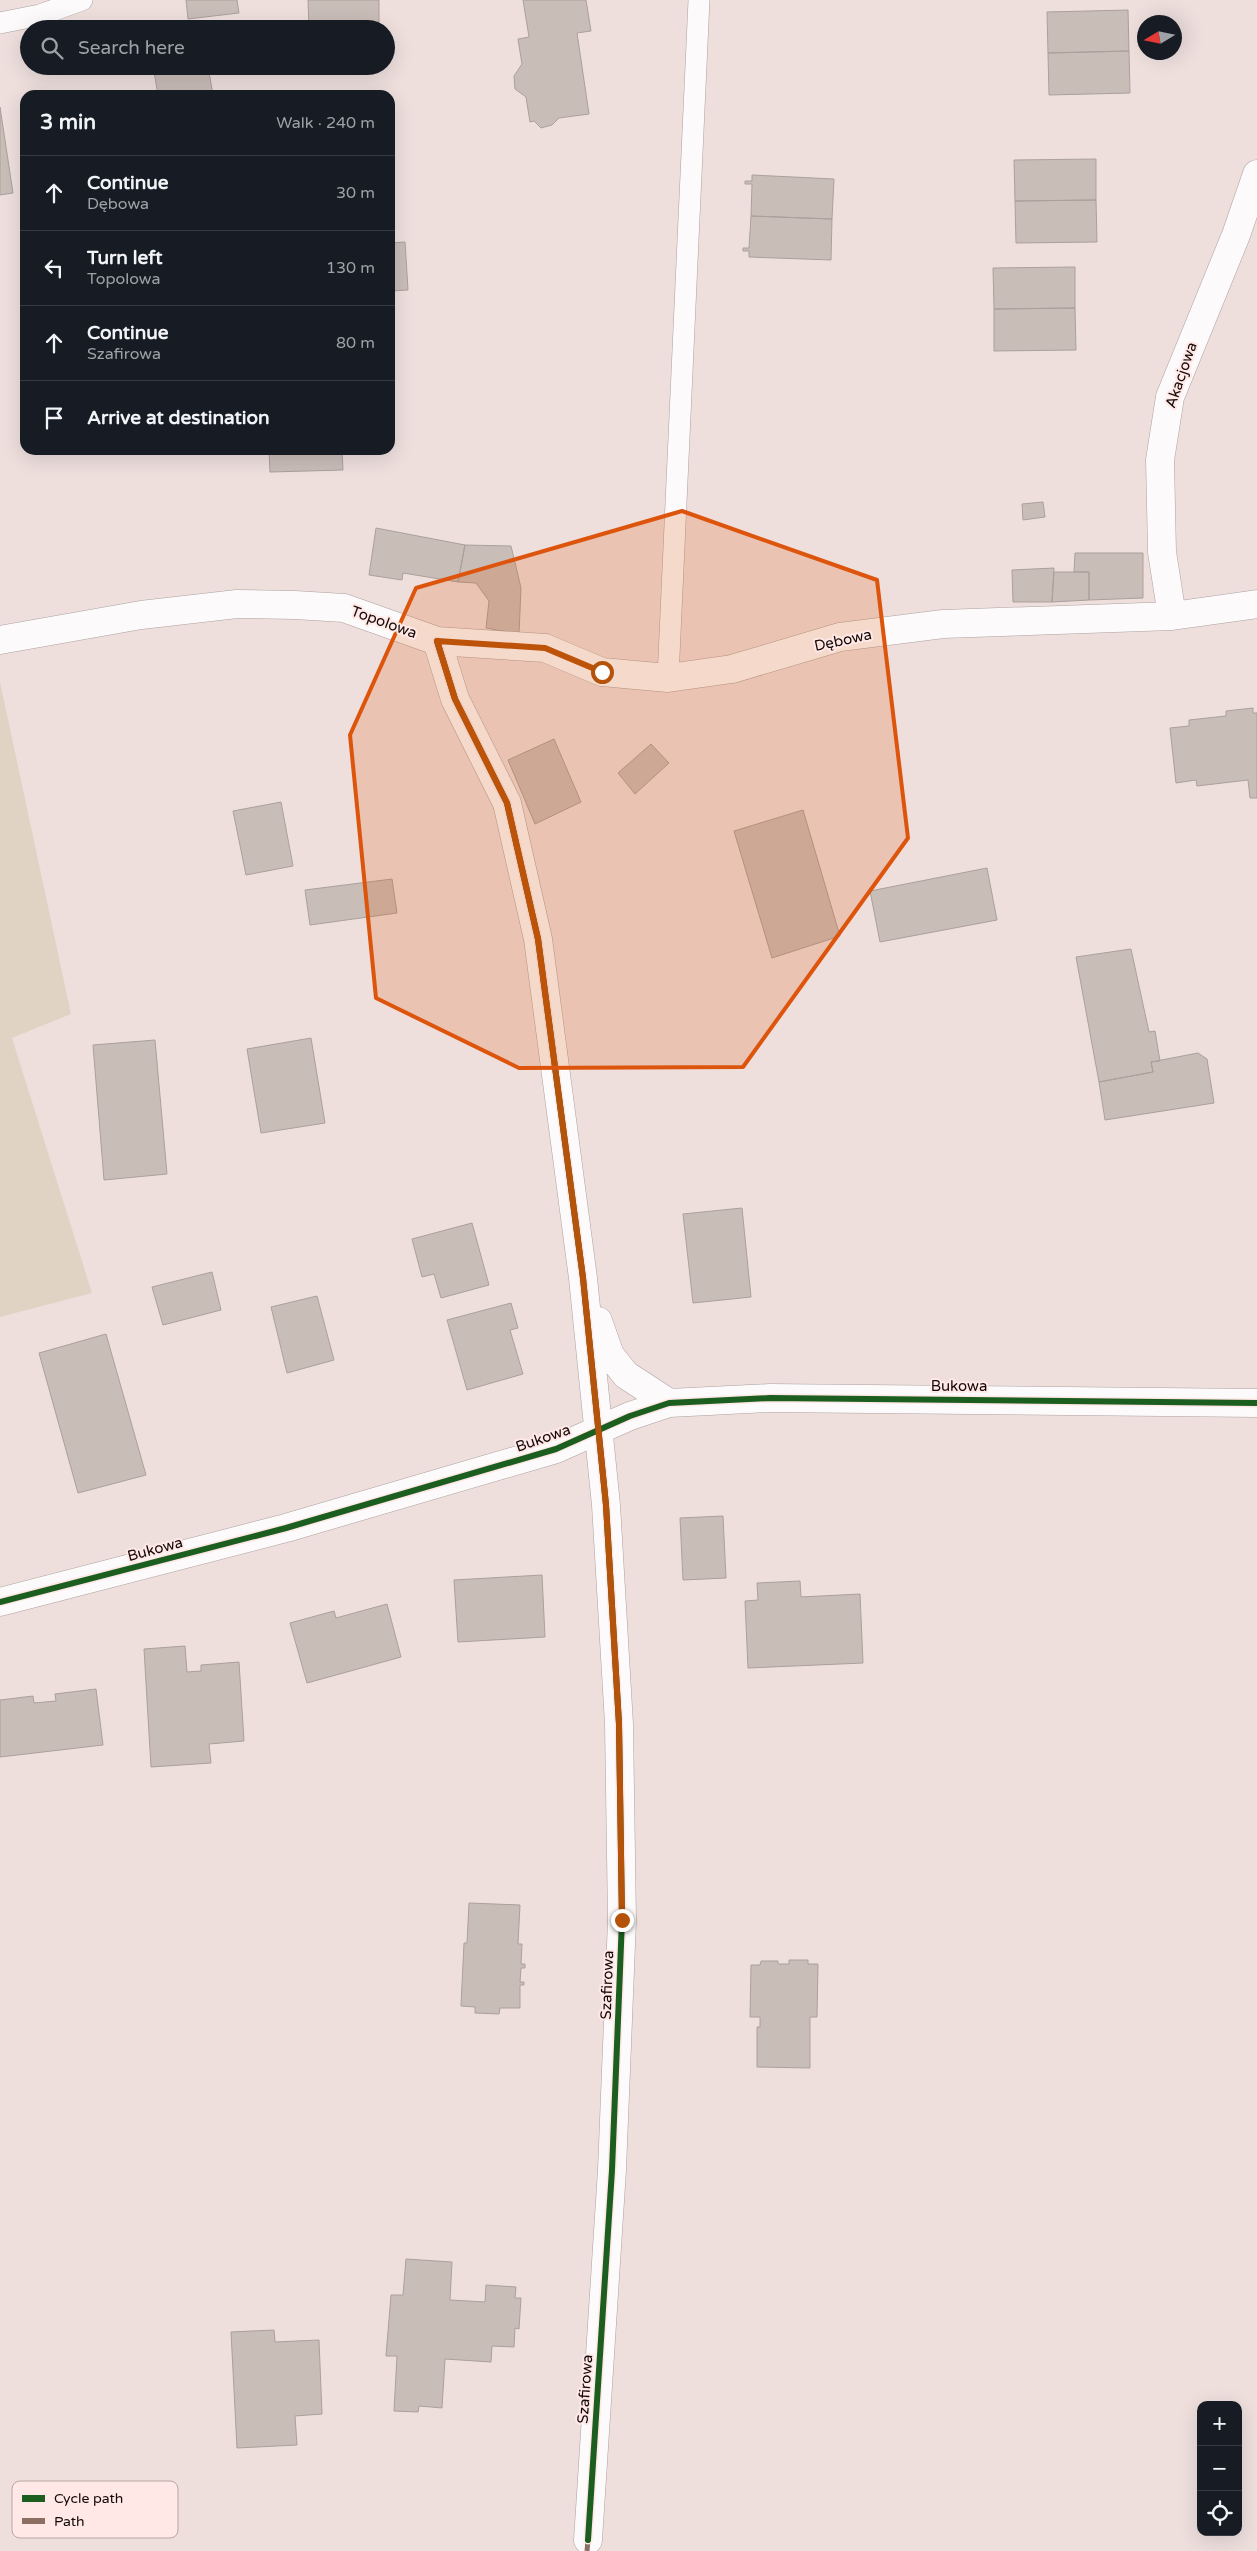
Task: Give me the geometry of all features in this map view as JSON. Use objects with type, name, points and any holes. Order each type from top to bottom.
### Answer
[{"type":"street","name":"Akacjowa","points":[[1172,616],[1162,552],[1160,460],[1170,397],[1236,235],[1257,174]]},
{"type":"street","name":"Topolowa","points":[[0,640],[141,616],[237,604],[344,608],[437,641],[455,699],[507,803],[538,939],[583,1278],[597,1431]]},
{"type":"street","name":"Dębowa","points":[[437,641],[545,648],[602,672],[668,678],[732,669],[840,637],[943,624],[1172,616],[1257,604]]},
{"type":"street","points":[[583,1278],[610,1355],[626,1375],[669,1403]]},
{"type":"street","name":"Bukowa","points":[[0,1602],[295,1525],[556,1449],[669,1403],[770,1398],[1050,1399],[1257,1403]]},
{"type":"street","name":"Szafirowa","points":[[588,2540],[612,2170],[622,1920],[619,1724],[606,1505],[597,1431]]},
{"type":"lane","points":[[0,23],[40,16],[82,0]]},
{"type":"lane","points":[[668,678],[699,0]]},
{"type":"highlighted area","points":[[682,511],[877,580],[908,838],[743,1067],[519,1068],[376,998],[350,735],[416,588]]},
{"type":"shaded area","points":[[0,682],[71,1014],[12,1038],[92,1293],[0,1317]]},
{"type":"building","points":[[186,0],[237,0],[239,13],[188,19]]},
{"type":"building","points":[[308,0],[379,0],[379,20],[309,20]]},
{"type":"building","points":[[523,0],[586,0],[591,31],[577,33],[589,114],[559,118],[552,125],[541,128],[534,121],[530,122],[526,97],[515,89],[514,76],[522,64],[518,39],[529,37]]},
{"type":"building","points":[[1128,10],[1129,51],[1048,53],[1047,12]]},
{"type":"building","points":[[1129,51],[1130,93],[1049,95],[1048,53]]},
{"type":"building","points":[[155,75],[210,75],[212,90],[157,90]]},
{"type":"building","points":[[0,107],[13,193],[0,195]]},
{"type":"building","points":[[1096,159],[1096,200],[1015,201],[1014,160]]},
{"type":"building","points":[[752,175],[834,179],[832,219],[751,216],[752,184],[745,184],[745,181],[752,181]]},
{"type":"building","points":[[1096,200],[1097,242],[1016,243],[1015,201]]},
{"type":"building","points":[[751,216],[832,219],[831,260],[749,257],[749,251],[743,251],[743,248],[749,248]]},
{"type":"building","points":[[405,242],[408,290],[395,291],[395,243]]},
{"type":"building","points":[[1075,267],[1075,308],[994,309],[993,268]]},
{"type":"building","points":[[1075,308],[1076,350],[994,351],[994,309]]},
{"type":"building","points":[[269,455],[342,455],[343,470],[270,472]]},
{"type":"building","points":[[1043,502],[1045,517],[1023,520],[1022,504]]},
{"type":"building","points":[[376,528],[465,545],[458,582],[403,573],[402,580],[369,575]]},
{"type":"building","points":[[465,545],[511,546],[521,588],[519,634],[486,628],[489,601],[476,583],[458,582]]},
{"type":"building","points":[[1075,553],[1143,553],[1143,598],[1089,600],[1089,572],[1074,572]]},
{"type":"building","points":[[1054,568],[1052,602],[1013,602],[1012,570]]},
{"type":"building","points":[[1054,572],[1089,572],[1089,600],[1052,602]]},
{"type":"building","points":[[1253,708],[1253,713],[1257,713],[1257,798],[1250,798],[1248,780],[1197,786],[1196,780],[1176,783],[1170,728],[1189,726],[1189,720],[1226,716],[1226,711]]},
{"type":"building","points":[[554,739],[581,802],[535,824],[508,760]]},
{"type":"building","points":[[651,744],[669,763],[635,794],[618,773]]},
{"type":"building","points":[[281,802],[293,866],[246,875],[233,811]]},
{"type":"building","points":[[803,810],[840,936],[772,958],[734,831]]},
{"type":"building","points":[[987,868],[997,920],[880,942],[870,891]]},
{"type":"building","points":[[392,879],[397,913],[310,925],[305,890]]},
{"type":"building","points":[[1131,949],[1149,1032],[1155,1031],[1160,1061],[1151,1062],[1153,1072],[1099,1082],[1076,957]]},
{"type":"building","points":[[311,1038],[325,1123],[261,1133],[247,1049]]},
{"type":"building","points":[[155,1040],[167,1174],[104,1180],[93,1045]]},
{"type":"building","points":[[1198,1053],[1207,1059],[1214,1103],[1105,1120],[1099,1082],[1153,1072],[1151,1062]]},
{"type":"building","points":[[742,1208],[751,1297],[693,1303],[683,1214]]},
{"type":"building","points":[[472,1223],[489,1285],[441,1298],[434,1274],[422,1277],[412,1239]]},
{"type":"building","points":[[212,1272],[221,1310],[163,1325],[152,1287]]},
{"type":"building","points":[[317,1296],[334,1360],[287,1373],[271,1307]]},
{"type":"building","points":[[511,1303],[518,1328],[510,1330],[523,1374],[467,1390],[447,1320]]},
{"type":"building","points":[[106,1334],[146,1475],[78,1493],[39,1353]]},
{"type":"building","points":[[723,1516],[726,1578],[683,1580],[680,1518]]},
{"type":"building","points":[[542,1575],[545,1637],[458,1642],[454,1580]]},
{"type":"building","points":[[800,1581],[801,1597],[860,1594],[863,1663],[748,1668],[745,1601],[758,1600],[757,1583]]},
{"type":"building","points":[[387,1604],[401,1657],[307,1683],[290,1623],[334,1611],[336,1618]]},
{"type":"building","points":[[185,1646],[187,1672],[201,1671],[201,1665],[239,1662],[244,1741],[209,1744],[211,1763],[151,1767],[144,1649]]},
{"type":"building","points":[[96,1689],[103,1745],[0,1757],[0,1700],[33,1696],[34,1703],[56,1701],[55,1694]]},
{"type":"building","points":[[469,1903],[520,1905],[518,1944],[522,1944],[521,1964],[525,1964],[525,1968],[521,1968],[520,1982],[524,1982],[524,1985],[520,1985],[520,2008],[500,2008],[499,2014],[475,2013],[475,2007],[461,2006],[464,1943],[467,1943]]},
{"type":"building","points":[[789,1960],[808,1960],[808,1964],[818,1964],[817,2017],[810,2017],[810,2068],[757,2067],[757,2027],[760,2027],[760,2017],[750,2017],[751,1965],[760,1965],[761,1961],[778,1961],[778,1964],[789,1964]]},
{"type":"building","points":[[406,2259],[452,2262],[450,2300],[485,2302],[486,2285],[516,2287],[515,2298],[521,2298],[519,2329],[515,2328],[514,2347],[492,2346],[491,2362],[445,2359],[442,2408],[419,2406],[418,2412],[394,2411],[397,2356],[386,2356],[391,2295],[403,2295]]},
{"type":"building","points":[[274,2330],[275,2342],[319,2340],[322,2414],[295,2416],[297,2445],[237,2448],[231,2332]]},
{"type":"marked path","points":[[587,2551],[588,2540]]},
{"type":"cycle path","points":[[437,641],[455,699],[507,803],[538,939],[583,1278],[606,1505],[619,1724],[622,1920],[612,2170],[588,2540]]},
{"type":"cycle path","points":[[0,1602],[286,1528],[556,1449],[630,1416],[669,1403],[770,1398],[1257,1403]]},
{"type":"route","points":[[602,672],[545,648],[437,641],[455,699],[507,803],[538,939],[583,1278],[606,1505],[619,1724],[622,1920]]}]
